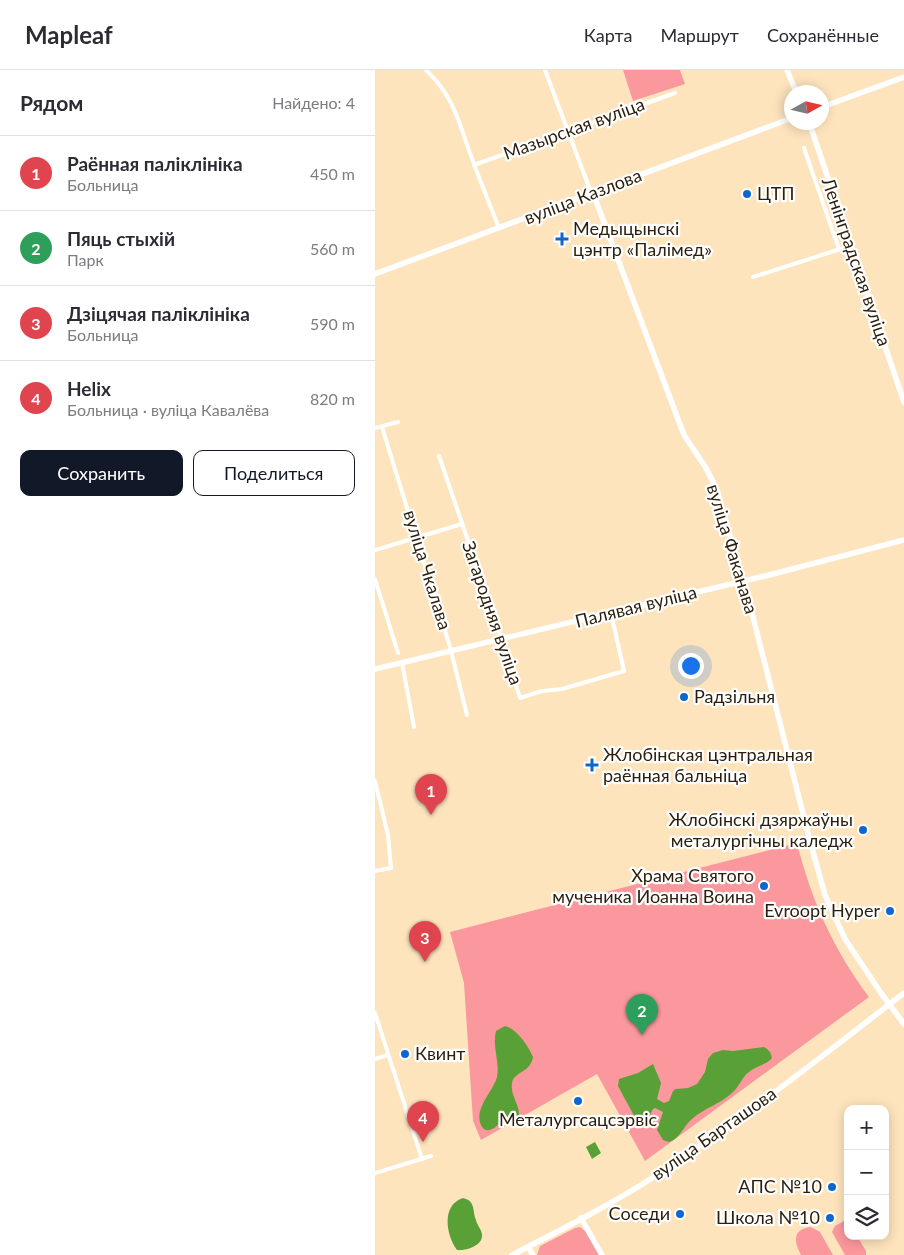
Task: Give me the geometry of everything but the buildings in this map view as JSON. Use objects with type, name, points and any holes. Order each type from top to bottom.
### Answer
[{"type":"main road","points":[[787,70],[793,85]]},
{"type":"main road","points":[[829,104],[904,76]]},
{"type":"main road","name":"вуліца Казлова","points":[[375,274],[784,121]]},
{"type":"main road","name":"Ленінградская вуліца","points":[[812,130],[904,402]]},
{"type":"main road","name":"вуліца Факанава","points":[[593,193],[684,435],[717,490],[743,581],[819,878],[845,939],[904,1024]]},
{"type":"main road","name":"Палявая вуліца","points":[[897,540],[904,535]]},
{"type":"main road","name":"Палявая вуліца","points":[[375,669],[611,614],[897,540],[904,540]]},
{"type":"main road","name":"вуліца Барташова","points":[[512,1255],[581,1218],[674,1164],[802,1072],[904,993]]},
{"type":"main road","points":[[581,1218],[602,1255]]},
{"type":"main road","points":[[528,1247],[533,1255]]},
{"type":"street","points":[[426,70],[439,83],[451,102],[499,228]]},
{"type":"street","name":"вуліца Факанава","points":[[545,70],[589,187],[593,193]]},
{"type":"street","name":"Мазырская вуліца","points":[[474,165],[675,93]]},
{"type":"street","points":[[804,148],[839,249]]},
{"type":"street","points":[[753,277],[851,246]]},
{"type":"street","points":[[375,428],[399,422]]},
{"type":"street","name":"вуліца Чкалава","points":[[382,427],[451,652],[467,715]]},
{"type":"street","name":"Загародняя вуліца","points":[[439,456],[520,698],[542,691],[562,689],[624,670],[611,614]]},
{"type":"street","points":[[375,550],[462,524]]},
{"type":"street","points":[[375,579],[398,653]]},
{"type":"street","points":[[402,664],[414,727]]},
{"type":"street","points":[[375,781],[388,835],[391,868],[375,871]]},
{"type":"street","points":[[375,1013],[422,1159]]},
{"type":"street","points":[[375,1059],[388,1055]]},
{"type":"street","points":[[375,1173],[431,1156]]},
{"type":"shaded area","points":[[623,70],[680,70],[685,84],[633,101]]},
{"type":"shaded area","points":[[797,843],[809,884],[825,924],[845,961],[869,997],[645,1161],[597,1074],[481,1140],[473,1121],[464,983],[450,932]]},
{"type":"shaded area","points":[[505,1026],[518,1034],[533,1057],[529,1067],[515,1077],[512,1084],[512,1092],[519,1116],[487,1130],[482,1127],[480,1121],[481,1108],[497,1077],[496,1031]]},
{"type":"shaded area","points":[[764,1047],[769,1051],[772,1058],[749,1072],[732,1093],[693,1118],[676,1138],[669,1142],[663,1140],[657,1130],[663,1112],[655,1108],[653,1109],[644,1127],[638,1123],[618,1086],[619,1079],[638,1073],[653,1064],[661,1083],[657,1099],[664,1103],[669,1101],[673,1091],[676,1089],[688,1088],[697,1084],[705,1072],[708,1059],[713,1053],[723,1050],[733,1051]]},
{"type":"shaded area","points":[[595,1142],[601,1153],[592,1159],[586,1147]]},
{"type":"shaded area","points":[[463,1198],[470,1201],[473,1206],[482,1239],[477,1245],[469,1249],[457,1250],[450,1237],[448,1221],[451,1207]]},
{"type":"shaded area","points":[[844,1221],[844,1240],[859,1240],[866,1251],[866,1255],[845,1255],[832,1232],[835,1226]]},
{"type":"shaded area","points":[[580,1227],[585,1231],[599,1255],[537,1255],[540,1246]]},
{"type":"shaded area","points":[[811,1227],[820,1232],[833,1255],[801,1255],[796,1237],[800,1230]]},
{"type":"place","name":"ЦТП","points":[[747,194]]},
{"type":"place","name":"Медыцынскі цэнтр «Палімед»","points":[[562,239]]},
{"type":"place","name":"Радзільня","points":[[684,697]]},
{"type":"place","name":"Жлобінская цэнтральная раённая бальніца","points":[[592,765]]},
{"type":"place","name":"Раённая паліклініка","points":[[431,815]]},
{"type":"place","name":"Жлобінскі дзяржаўны металургічны каледж","points":[[863,830]]},
{"type":"place","name":"Храма Святого мученика Иоанна Воина","points":[[764,886]]},
{"type":"place","name":"Evroopt Hyper","points":[[890,911]]},
{"type":"place","name":"Дзіцячая паліклініка","points":[[425,962]]},
{"type":"place","name":"Пяць стыхій","points":[[642,1035]]},
{"type":"place","name":"Квинт","points":[[405,1054]]},
{"type":"place","name":"Металургсацсэрвіс","points":[[578,1101]]},
{"type":"place","name":"Helix","points":[[423,1142]]},
{"type":"place","name":"АПС №10","points":[[832,1187]]},
{"type":"place","name":"Соседи","points":[[680,1214]]},
{"type":"place","name":"Школа №10","points":[[830,1218]]}]
